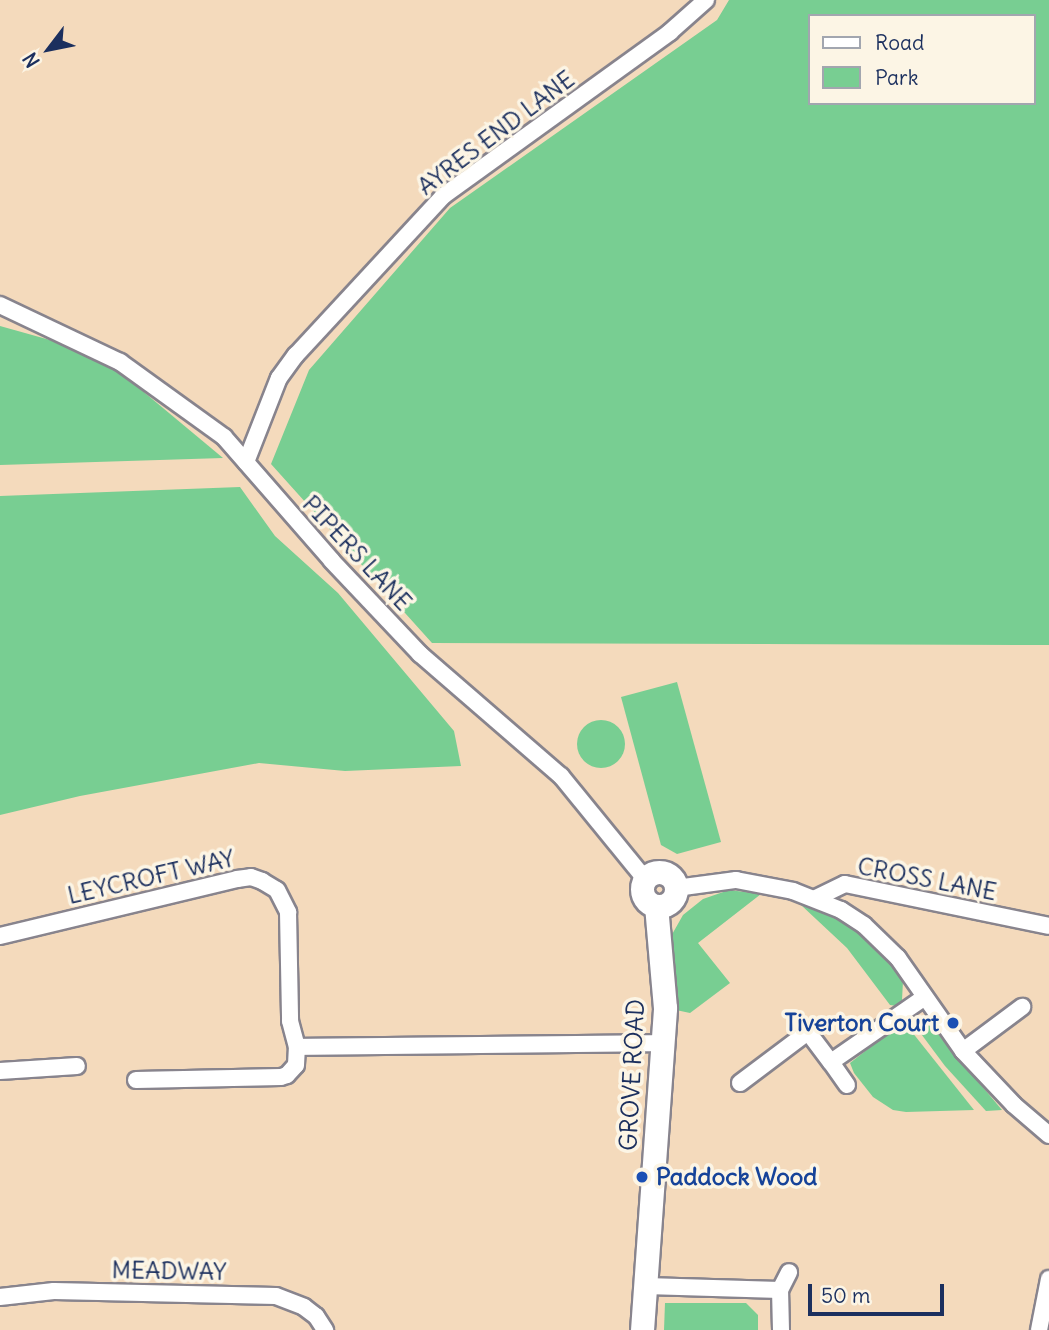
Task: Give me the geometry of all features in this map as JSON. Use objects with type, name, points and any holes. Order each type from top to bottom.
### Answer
[{"type":"street","name":"AYRES END LANE","points":[[246,462],[279,378],[296,355],[443,196],[670,32],[706,0]]},
{"type":"street","name":"PIPERS LANE","points":[[0,305],[120,362],[205,420],[246,462],[331,561],[420,654],[561,776],[645,878]]},
{"type":"street","points":[[645,878],[654,873],[664,873],[673,879],[676,888],[670,902],[656,906]]},
{"type":"street","name":"LEYCROFT WAY","points":[[0,936],[237,879],[251,877],[262,881],[277,890],[288,912],[290,1021],[297,1046]]},
{"type":"street","name":"GROVE ROAD","points":[[642,1330],[665,1008],[656,906],[643,895],[645,878]]},
{"type":"street","points":[[676,888],[736,880],[816,898],[841,910],[884,943],[963,1051],[1014,1105],[1049,1135]]},
{"type":"street","name":"CROSS LANE","points":[[816,898],[845,884],[1049,926]]},
{"type":"street","points":[[831,1062],[925,997]]},
{"type":"street","points":[[963,1051],[1022,1007]]},
{"type":"street","points":[[740,1083],[808,1032],[847,1085]]},
{"type":"street","points":[[136,1080],[281,1077],[287,1075],[296,1065],[297,1046],[664,1043]]},
{"type":"street","points":[[0,1071],[77,1066]]},
{"type":"street","points":[[781,1330],[780,1290],[789,1272]]},
{"type":"street","points":[[1039,1330],[1049,1279]]},
{"type":"street","points":[[646,1286],[780,1290]]},
{"type":"street","name":"MEADWAY","points":[[0,1297],[54,1292],[276,1296],[304,1307],[316,1316],[325,1330]]},
{"type":"green space","points":[[729,0],[1049,0],[1049,645],[432,643],[271,464],[309,370],[450,208],[717,20]]},
{"type":"green space","points":[[0,326],[75,347],[115,368],[223,458],[0,465]]},
{"type":"green space","points":[[240,487],[275,536],[338,593],[454,731],[461,766],[345,771],[259,763],[80,796],[0,815],[0,496]]},
{"type":"green space","points":[[677,682],[721,842],[677,854],[661,845],[621,697]]},
{"type":"green space","points":[[601,720],[618,727],[625,744],[618,761],[601,768],[584,761],[577,744],[584,727]]},
{"type":"green space","points":[[729,890],[761,894],[698,943],[730,983],[690,1013],[676,1010],[668,957],[670,938],[683,915],[703,899]]},
{"type":"green space","points":[[804,902],[849,925],[879,950],[903,981],[902,1000],[897,1006],[890,1005],[847,948],[801,905],[800,903]]},
{"type":"green space","points":[[910,1019],[923,1021],[934,1029],[1002,1110],[986,1111],[945,1066]]},
{"type":"green space","points":[[901,1023],[908,1027],[974,1110],[906,1112],[893,1110],[873,1097],[854,1073],[850,1063]]},
{"type":"green space","points":[[665,1303],[746,1303],[758,1315],[758,1330],[664,1330]]},
{"type":"place","name":"Tiverton Court","points":[[953,1023]]},
{"type":"place","name":"Paddock Wood","points":[[642,1177]]}]
